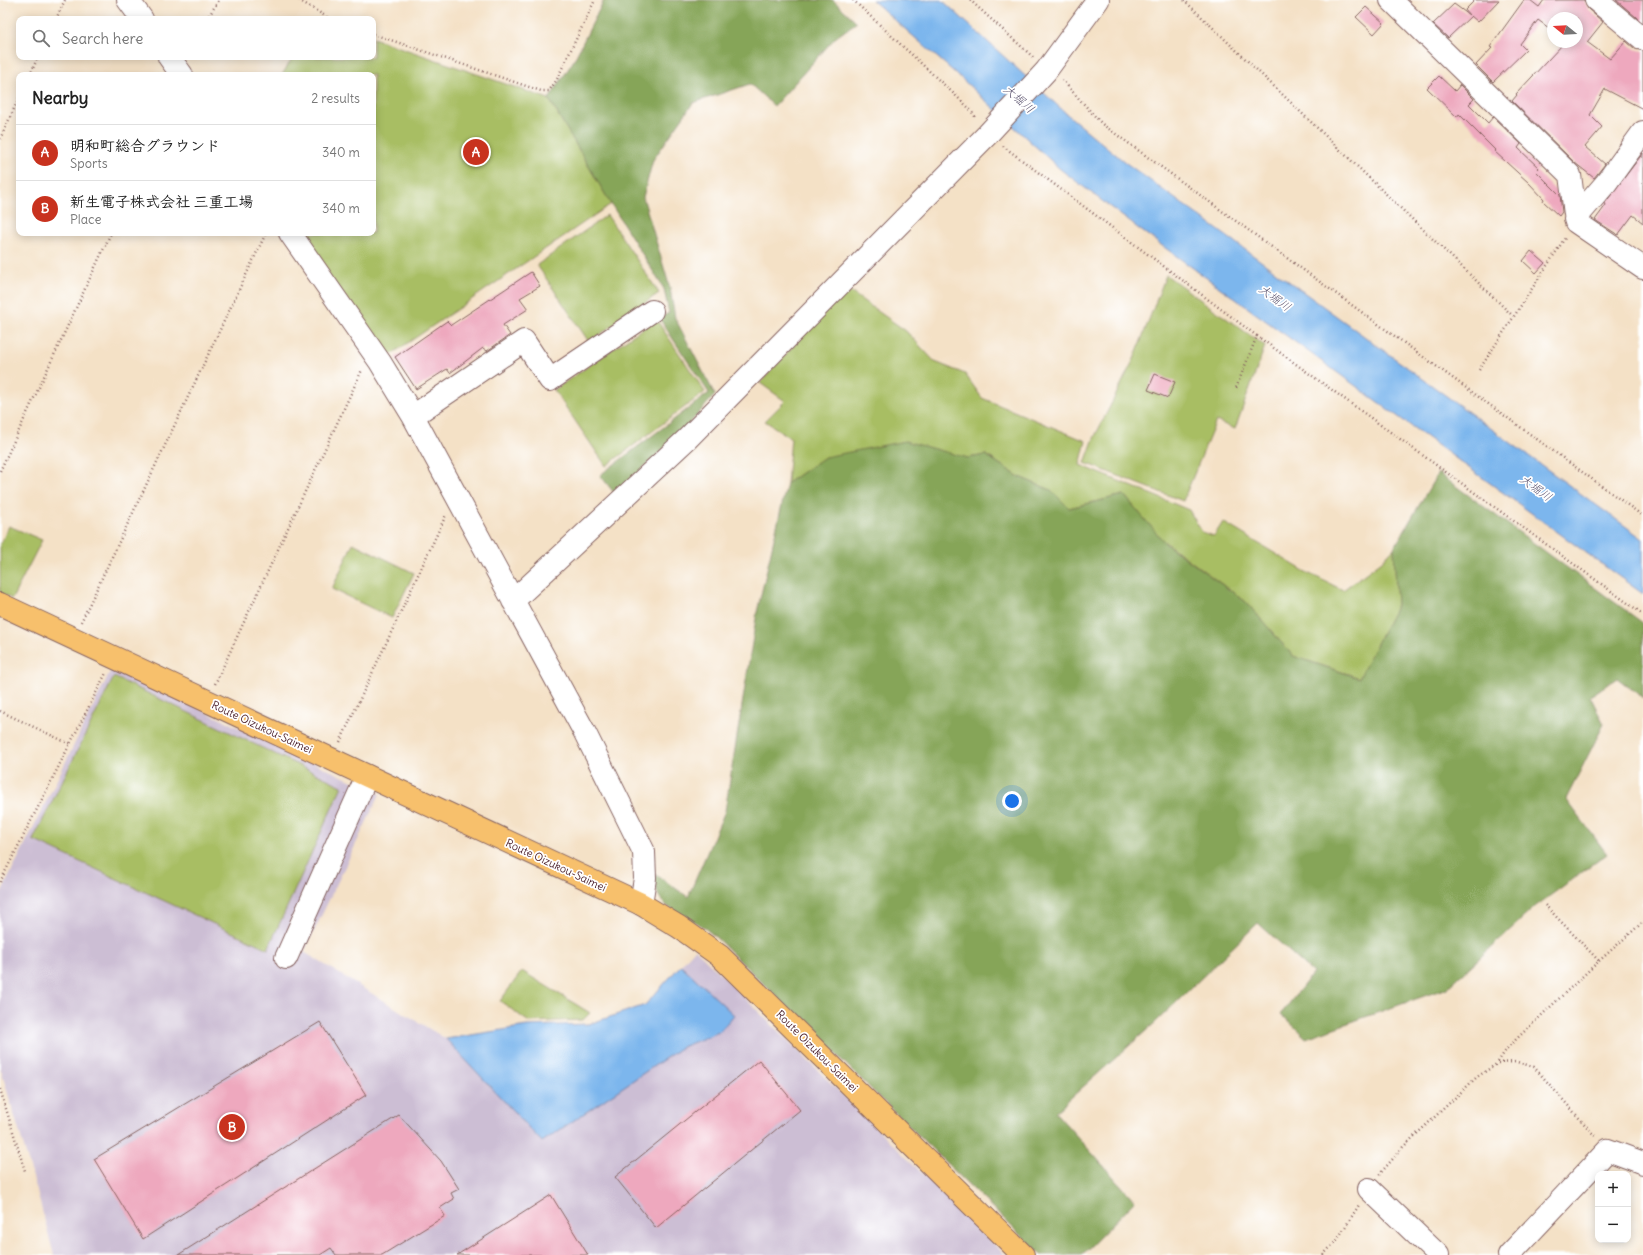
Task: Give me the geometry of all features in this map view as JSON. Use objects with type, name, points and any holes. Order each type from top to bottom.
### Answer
[{"type":"main road","name":"Route Oizukou-Saimei","points":[[0,604],[641,904],[679,927],[720,956],[1022,1255]]},
{"type":"street","points":[[128,0],[140,16]]},
{"type":"street","points":[[513,601],[687,439],[990,132],[1048,68],[1098,0]]},
{"type":"street","points":[[1391,0],[1570,175],[1576,221],[1643,268]]},
{"type":"street","points":[[1596,0],[1643,39]]},
{"type":"street","points":[[171,60],[180,72]]},
{"type":"street","points":[[1576,221],[1643,132]]},
{"type":"street","points":[[292,236],[372,350],[413,416],[584,731],[644,852],[645,878],[641,904]]},
{"type":"street","points":[[413,416],[524,341],[550,380],[652,311]]},
{"type":"street","points":[[286,958],[367,776]]},
{"type":"street","points":[[1509,1255],[1608,1150],[1643,1163]]},
{"type":"street","points":[[1369,1189],[1438,1255]]},
{"type":"path","points":[[57,16],[65,0]]},
{"type":"path","points":[[209,16],[219,0]]},
{"type":"path","points":[[299,0],[325,16]]},
{"type":"path","points":[[376,35],[541,91],[548,91],[556,81],[595,0]]},
{"type":"path","points":[[853,0],[969,108],[990,132],[1257,336],[1643,614]]},
{"type":"path","points":[[970,0],[1034,58],[1048,68],[1102,124],[1643,516]]},
{"type":"path","points":[[1184,0],[1513,316]]},
{"type":"path","points":[[31,72],[37,60]]},
{"type":"path","points":[[0,139],[16,104]]},
{"type":"path","points":[[1479,370],[1576,221]]},
{"type":"path","points":[[0,472],[110,236]]},
{"type":"path","points":[[73,639],[265,236]]},
{"type":"path","points":[[1236,388],[1257,336]]},
{"type":"path","points":[[207,701],[372,350]]},
{"type":"path","points":[[331,759],[455,494]]},
{"type":"path","points":[[0,882],[114,658]]},
{"type":"path","points":[[0,712],[70,744]]},
{"type":"path","points":[[1544,904],[1599,961]]},
{"type":"path","points":[[1323,1255],[1337,1240],[1376,1178],[1403,1147],[1477,1077],[1498,1063],[1508,1047],[1599,961],[1643,922]]},
{"type":"path","points":[[1498,1063],[1517,1062],[1534,1067],[1608,1150]]},
{"type":"path","points":[[0,1089],[25,1171]]},
{"type":"shaded area","points":[[112,668],[380,794],[304,952],[446,1039],[527,1026],[589,1024],[645,1005],[695,949],[1005,1255],[54,1255],[35,1184],[0,1067],[0,895]]},
{"type":"green space","points":[[604,0],[833,0],[857,22],[835,38],[774,106],[750,84],[693,103],[653,160],[643,197],[670,288],[675,318],[715,395],[679,435],[615,494],[600,475],[709,393],[659,318],[669,313],[664,289],[611,204],[549,99],[574,60]]},
{"type":"green space","points":[[376,39],[549,99],[611,204],[380,362],[294,236],[376,236],[376,72],[284,72],[291,60],[376,60]]},
{"type":"green space","points":[[607,215],[659,293],[589,342],[537,265]]},
{"type":"green space","points":[[1166,275],[1265,346],[1235,429],[1216,421],[1183,501],[1085,463],[1094,438],[1134,359]]},
{"type":"green space","points":[[845,288],[906,331],[935,362],[965,374],[982,398],[1086,441],[1080,465],[1189,510],[1202,532],[1214,536],[1223,522],[1304,571],[1343,590],[1382,561],[1394,548],[1397,605],[1360,678],[1293,656],[1246,602],[1162,540],[1124,495],[1069,508],[1051,490],[1019,477],[986,455],[968,458],[944,453],[825,457],[787,483],[791,438],[765,421],[785,401],[760,383]]},
{"type":"green space","points":[[656,319],[705,392],[606,466],[554,390]]},
{"type":"green space","points":[[905,441],[968,458],[986,455],[1019,477],[1051,490],[1069,508],[1124,495],[1166,544],[1246,602],[1293,656],[1359,678],[1397,605],[1394,548],[1438,473],[1643,623],[1643,698],[1617,678],[1590,696],[1604,724],[1566,799],[1607,854],[1536,906],[1447,988],[1306,1038],[1281,1014],[1313,973],[1258,923],[1157,1021],[1055,1112],[1135,1201],[1082,1255],[1041,1255],[714,936],[697,923],[671,909],[664,903],[659,896],[656,886],[655,874],[688,897],[725,811],[757,612],[787,483],[825,457]]},
{"type":"green space","points":[[9,526],[42,540],[12,599],[0,593],[0,545]]},
{"type":"green space","points":[[353,543],[414,573],[392,618],[332,589]]},
{"type":"green space","points":[[114,677],[342,786],[268,949],[33,840]]},
{"type":"green space","points":[[522,971],[590,1013],[583,1020],[529,1022],[500,1001]]},
{"type":"water","name":"大堀川","points":[[872,0],[942,0],[1068,115],[1126,163],[1643,539],[1643,594],[1139,229],[1060,169],[962,79]]},
{"type":"water","points":[[681,965],[734,1015],[719,1032],[682,1047],[542,1142],[446,1039],[527,1026],[589,1024],[645,1005]]},
{"type":"building","points":[[1475,0],[1499,0],[1478,22],[1471,16],[1448,38],[1433,24],[1454,4],[1469,15],[1465,10]]},
{"type":"building","points":[[1524,0],[1530,0],[1539,7],[1544,0],[1584,0],[1588,9],[1603,22],[1587,42],[1610,59],[1626,41],[1635,49],[1643,51],[1643,109],[1605,89],[1590,115],[1602,127],[1585,147],[1605,164],[1594,178],[1575,163],[1512,101],[1517,95],[1516,94],[1559,48],[1583,48],[1583,12],[1547,12],[1547,27],[1538,20],[1520,44],[1526,50],[1493,82],[1476,65],[1492,48],[1490,47]]},
{"type":"building","points":[[1616,0],[1643,0],[1643,23]]},
{"type":"building","points":[[1366,7],[1384,23],[1374,34],[1356,17]]},
{"type":"building","points":[[1439,76],[1455,91],[1460,85],[1474,99],[1469,104],[1488,123],[1493,117],[1521,144],[1518,148],[1539,168],[1536,171],[1560,195],[1562,212],[1559,216],[1543,201],[1544,199],[1529,183],[1494,151],[1495,150],[1459,114],[1457,117],[1427,88]]},
{"type":"building","points":[[1643,153],[1643,223],[1633,215],[1618,235],[1595,220],[1606,205],[1605,203]]},
{"type":"building","points":[[1531,251],[1545,263],[1536,273],[1523,261]]},
{"type":"building","points":[[531,272],[540,286],[520,298],[528,309],[503,325],[510,335],[487,351],[483,348],[450,373],[447,369],[416,389],[395,357],[447,321],[451,325]]},
{"type":"building","points":[[1155,374],[1175,382],[1168,398],[1148,390]]},
{"type":"building","points":[[320,1022],[366,1095],[143,1239],[94,1159]]},
{"type":"building","points":[[759,1060],[800,1110],[656,1228],[615,1177]]},
{"type":"building","points":[[399,1115],[441,1161],[459,1189],[451,1193],[454,1199],[440,1208],[445,1216],[382,1255],[336,1255],[331,1248],[320,1255],[178,1255]]},
{"type":"building","points":[[551,1195],[588,1255],[457,1255]]},
{"type":"place","name":"明和町総合グラウンド","points":[[476,152]]},
{"type":"place","name":"新生電子株式会社 三重工場","points":[[232,1127]]}]
